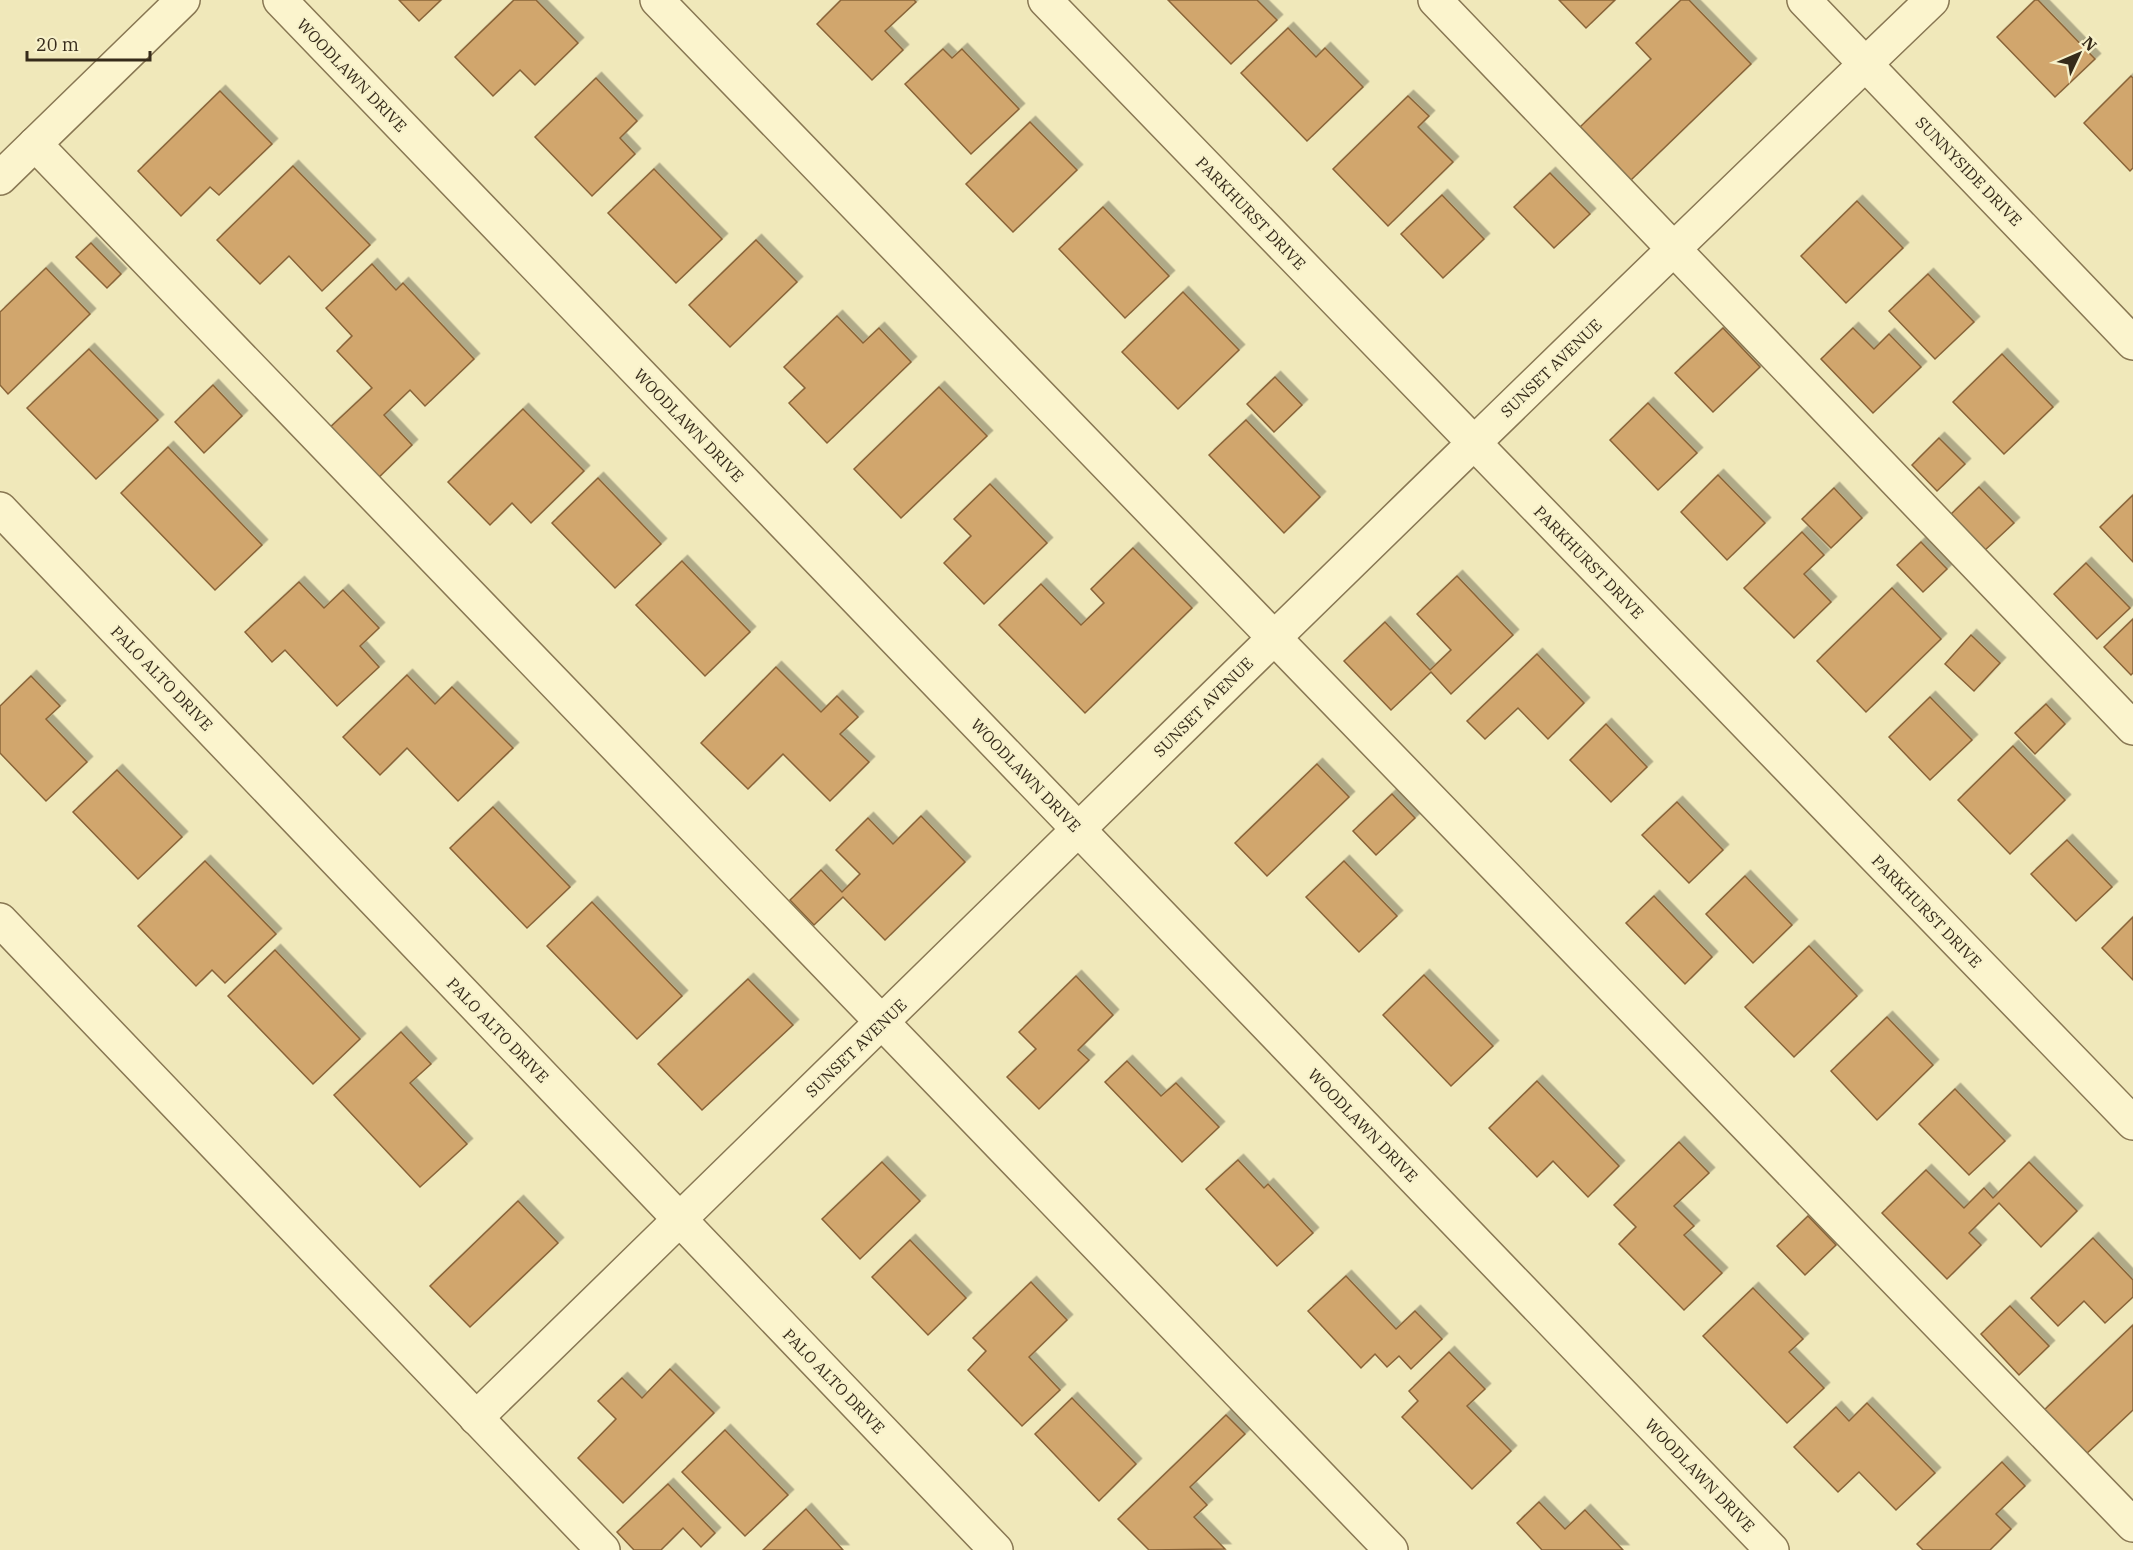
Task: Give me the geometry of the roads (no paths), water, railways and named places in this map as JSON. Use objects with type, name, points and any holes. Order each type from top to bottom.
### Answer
[{"type":"street","points":[[0,178],[183,0]]},
{"type":"street","name":"WOODLAWN DRIVE","points":[[280,0],[1772,1550]]},
{"type":"street","points":[[657,0],[2133,1525]]},
{"type":"street","name":"PARKHURST DRIVE","points":[[1045,0],[2133,1123]]},
{"type":"street","points":[[1435,0],[2133,728]]},
{"type":"street","name":"SUNNYSIDE DRIVE","points":[[1804,0],[2133,343]]},
{"type":"street","name":"SUNSET AVENUE","points":[[476,1418],[1673,249],[1932,0]]},
{"type":"street","points":[[35,144],[1390,1550]]},
{"type":"street","name":"PALO ALTO DRIVE","points":[[0,509],[996,1550]]},
{"type":"street","points":[[0,920],[603,1550]]}]
